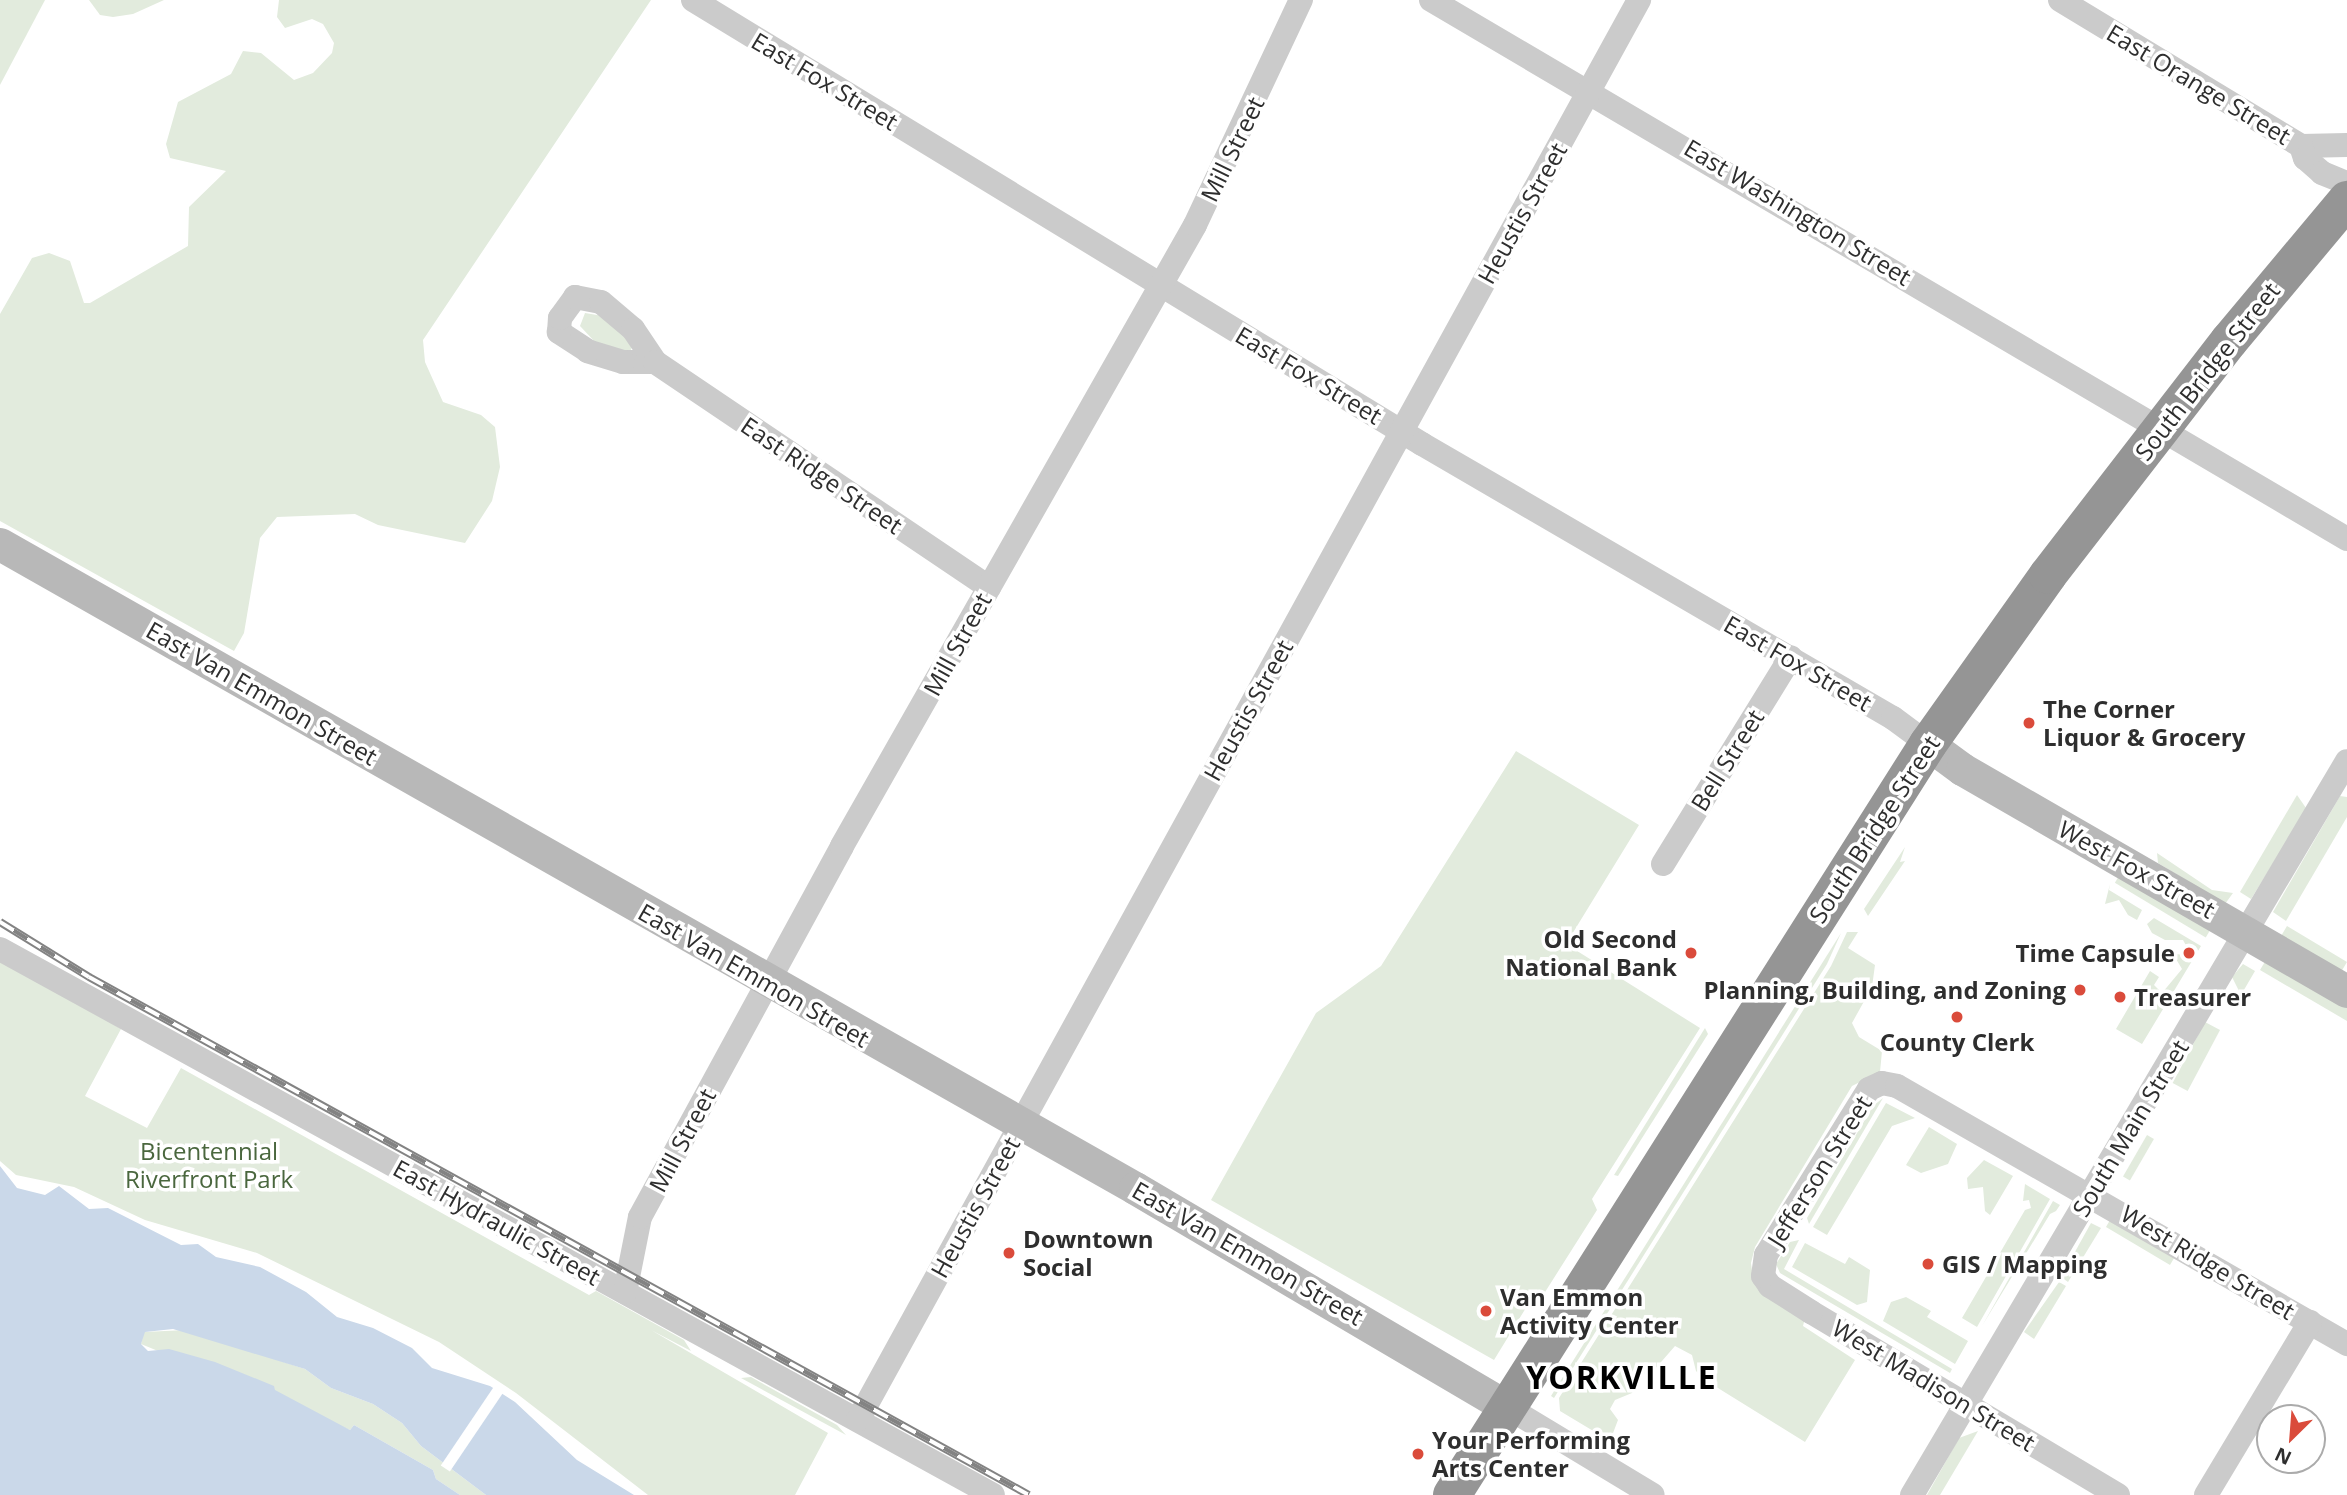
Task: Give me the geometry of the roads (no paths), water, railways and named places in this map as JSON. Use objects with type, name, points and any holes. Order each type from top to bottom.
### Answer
[{"type":"highway","name":"South Bridge Street","points":[[1452,1495],[1928,744],[2042,584],[2160,430],[2347,200]]},
{"type":"street","name":"East Fox Street","points":[[693,0],[1162,282],[1402,432],[1791,657],[1928,744]]},
{"type":"street","name":"Mill Street","points":[[625,1292],[640,1217],[767,982],[1227,163],[1301,0]]},
{"type":"street","name":"East Washington Street","points":[[1431,0],[2066,370],[2160,430],[2347,539]]},
{"type":"street","name":"Heustis Street","points":[[858,1420],[1590,94],[1639,0]]},
{"type":"street","name":"East Orange Street","points":[[2060,0],[2301,146],[2347,145]]},
{"type":"street","name":"East Orange Street","points":[[2301,146],[2305,158],[2322,173],[2347,183]]},
{"type":"street","name":"East Ridge Street","points":[[655,362],[989,587]]},
{"type":"street","name":"East Van Emmon Street","points":[[0,544],[1338,1305],[1507,1406]]},
{"type":"street","name":"Bell Street","points":[[1663,864],[1791,657]]},
{"type":"street","name":"West Fox Street","points":[[1928,744],[1962,769],[2347,991]]},
{"type":"street","name":"South Main Street","points":[[1912,1495],[2347,761]]},
{"type":"street","name":"East Hydraulic Street","points":[[0,949],[993,1495]]},
{"type":"street","name":"West Ridge Street","points":[[1882,1083],[1897,1086],[2090,1193],[2347,1345]]},
{"type":"street","name":"Jefferson Street","points":[[1762,1266],[1859,1101],[1869,1089],[1882,1083]]},
{"type":"street","name":"West Madison Street","points":[[1762,1266],[1770,1286],[2118,1495]]},
{"type":"street","points":[[2206,1495],[2310,1322]]},
{"type":"street","points":[[1507,1406],[1653,1495]]},
{"type":"water","points":[[0,1166],[17,1188],[45,1195],[59,1186],[89,1209],[108,1208],[181,1245],[198,1244],[216,1257],[260,1267],[306,1292],[337,1317],[373,1328],[412,1348],[432,1368],[490,1386],[515,1402],[577,1460],[634,1495],[486,1495],[421,1446],[402,1423],[373,1404],[331,1388],[305,1369],[173,1329],[145,1332],[141,1344],[148,1351],[169,1349],[215,1362],[274,1386],[275,1390],[350,1430],[354,1425],[433,1470],[436,1479],[460,1495],[0,1495]]},
{"type":"railway","points":[[0,922],[89,977],[1029,1495]]},
{"type":"place","name":"The Corner Liquor & Grocery","points":[[2029,723]]},
{"type":"place","name":"Old Second National Bank","points":[[1691,953]]},
{"type":"place","name":"Time Capsule","points":[[2189,953]]},
{"type":"place","name":"Planning, Building, and Zoning","points":[[2080,990]]},
{"type":"place","name":"Treasurer","points":[[2120,997]]},
{"type":"place","name":"County Clerk","points":[[1957,1017]]},
{"type":"place","name":"Downtown Social","points":[[1009,1253]]},
{"type":"place","name":"GIS / Mapping","points":[[1928,1264]]},
{"type":"place","name":"Van Emmon Activity Center","points":[[1486,1311]]},
{"type":"place","name":"Your Performing Arts Center","points":[[1418,1454]]},
{"type":"district","name":"YORKVILLE","points":[[1622,1377]]},
{"type":"park label","name":"Bicentennial Riverfront Park","points":[[209,1165]]}]
